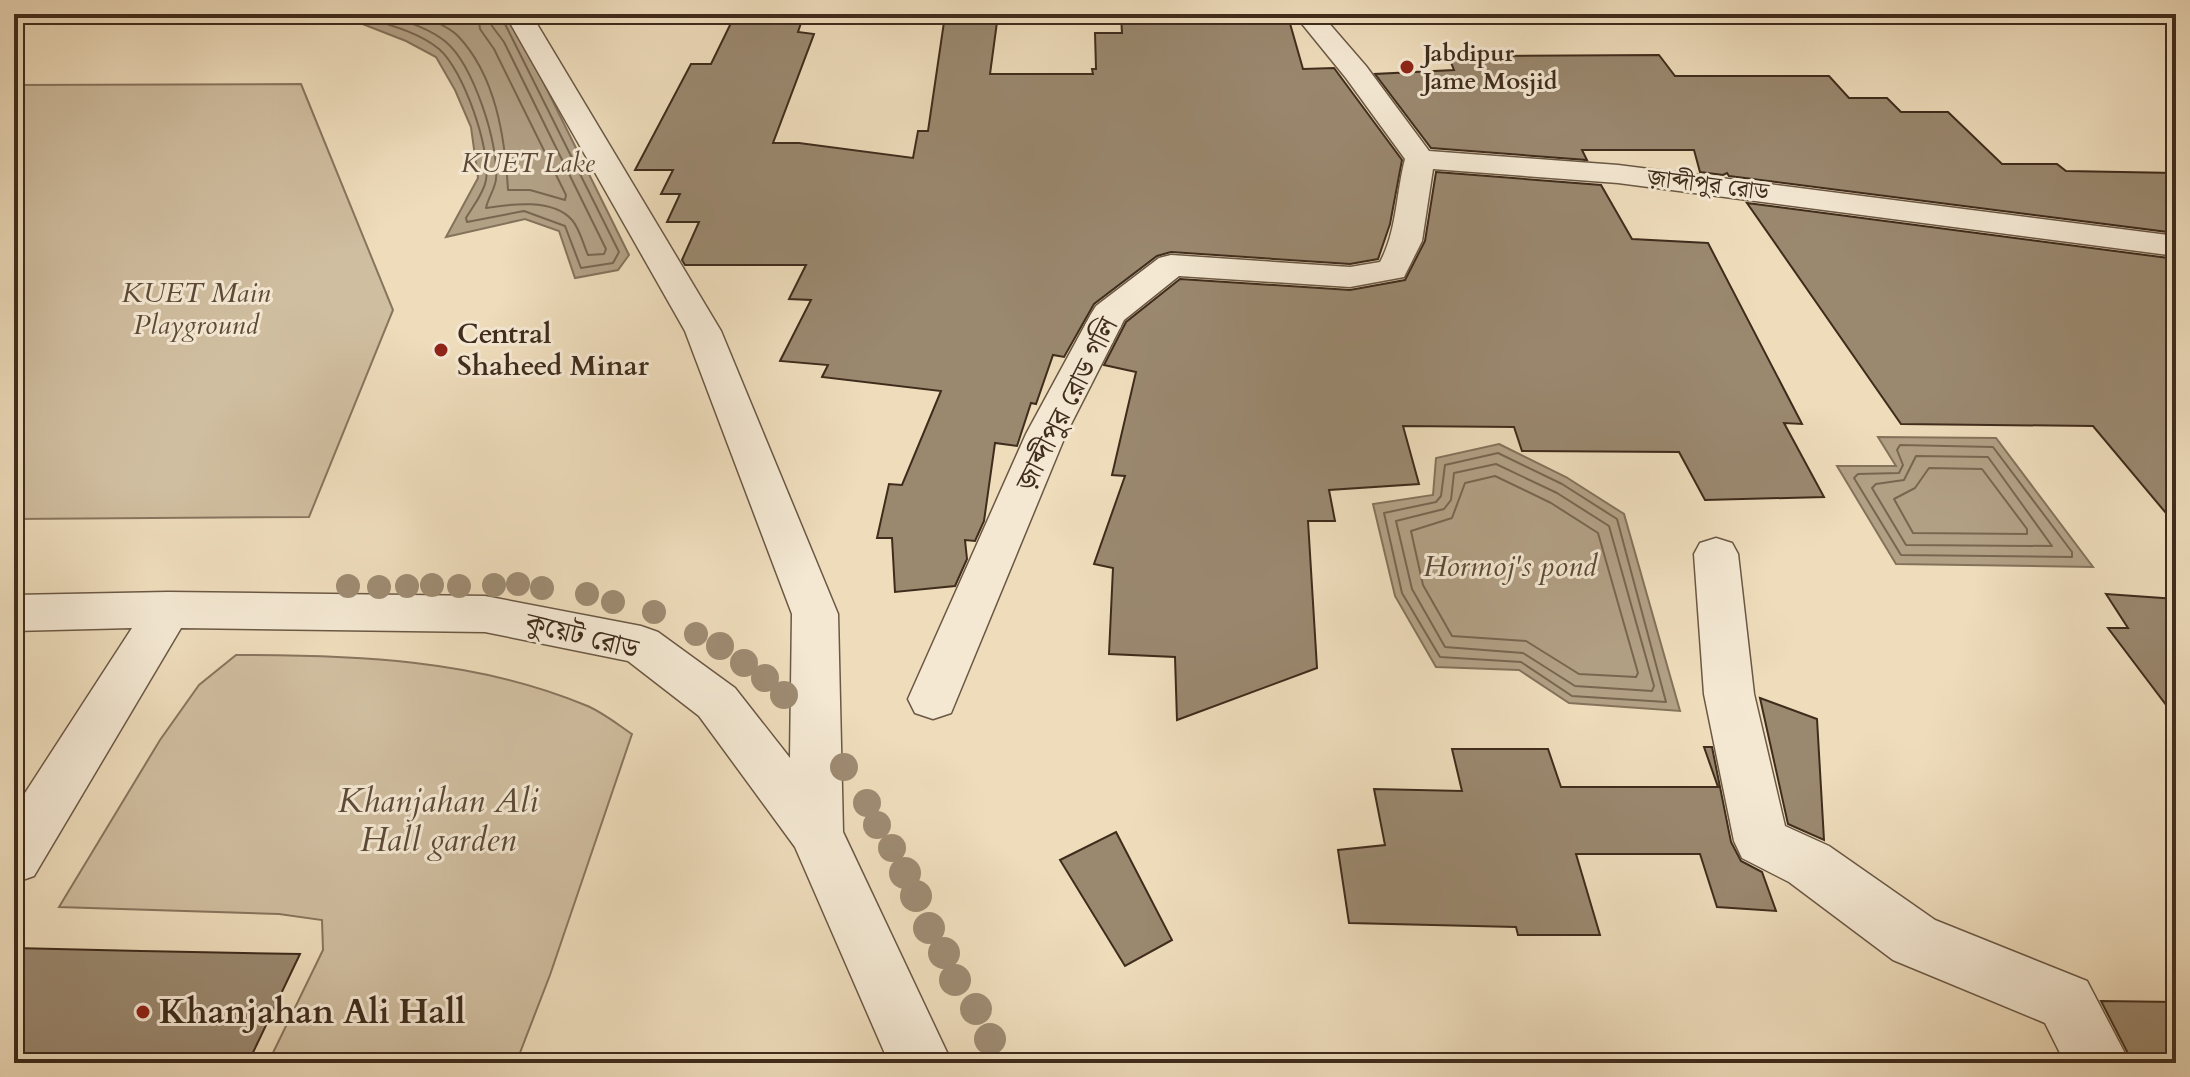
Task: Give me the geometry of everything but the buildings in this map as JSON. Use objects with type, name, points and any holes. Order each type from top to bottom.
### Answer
[{"type":"street","points":[[518,14],[703,331],[815,614],[816,832]]},
{"type":"street","points":[[1307,14],[1356,72],[1420,159]]},
{"type":"street","name":"জ়াব্দীপুর রোড","points":[[1420,159],[1618,174],[2176,246]]},
{"type":"street","name":"জ়াব্দীপুর রোড গলি","points":[[933,699],[1046,434],[1109,314],[1171,265],[1350,277],[1392,270],[1404,252],[1420,159]]},
{"type":"street","points":[[1716,554],[1729,694],[1761,841],[1809,864],[1914,940],[2066,1002],[2099,1063]]},
{"type":"street","points":[[14,858],[168,610]]},
{"type":"street","name":"কুয়েট রোড","points":[[14,613],[168,610],[485,614],[641,645],[717,702],[816,832],[921,1063]]},
{"type":"green space","name":"KUET Main Playground","points":[[301,84],[393,310],[309,517],[14,519],[14,85]]},
{"type":"green space","name":"Khanjahan Ali Hall garden","points":[[236,655],[324,656],[457,669],[501,678],[585,705],[632,734],[550,975],[516,1063],[268,1063],[323,950],[322,920],[279,914],[59,907],[160,740],[199,685]]},
{"type":"water","name":"KUET Lake","points":[[337,14],[506,14],[519,33],[629,255],[618,270],[575,278],[559,231],[525,219],[446,237],[478,178],[471,127],[455,90],[436,57],[406,41]]},
{"type":"water","points":[[1878,437],[1996,438],[2093,567],[1896,564],[1837,466],[1896,466]]},
{"type":"water","name":"Hormoj's pond","points":[[1499,444],[1566,477],[1624,514],[1680,711],[1569,703],[1519,670],[1436,667],[1395,596],[1373,504],[1433,495],[1436,458]]},
{"type":"place","name":"Jabdipur Jame Mosjid","points":[[1407,67]]},
{"type":"place","name":"Central Shaheed Minar","points":[[441,350]]},
{"type":"place","name":"Khanjahan Ali Hall","points":[[143,1012]]}]
